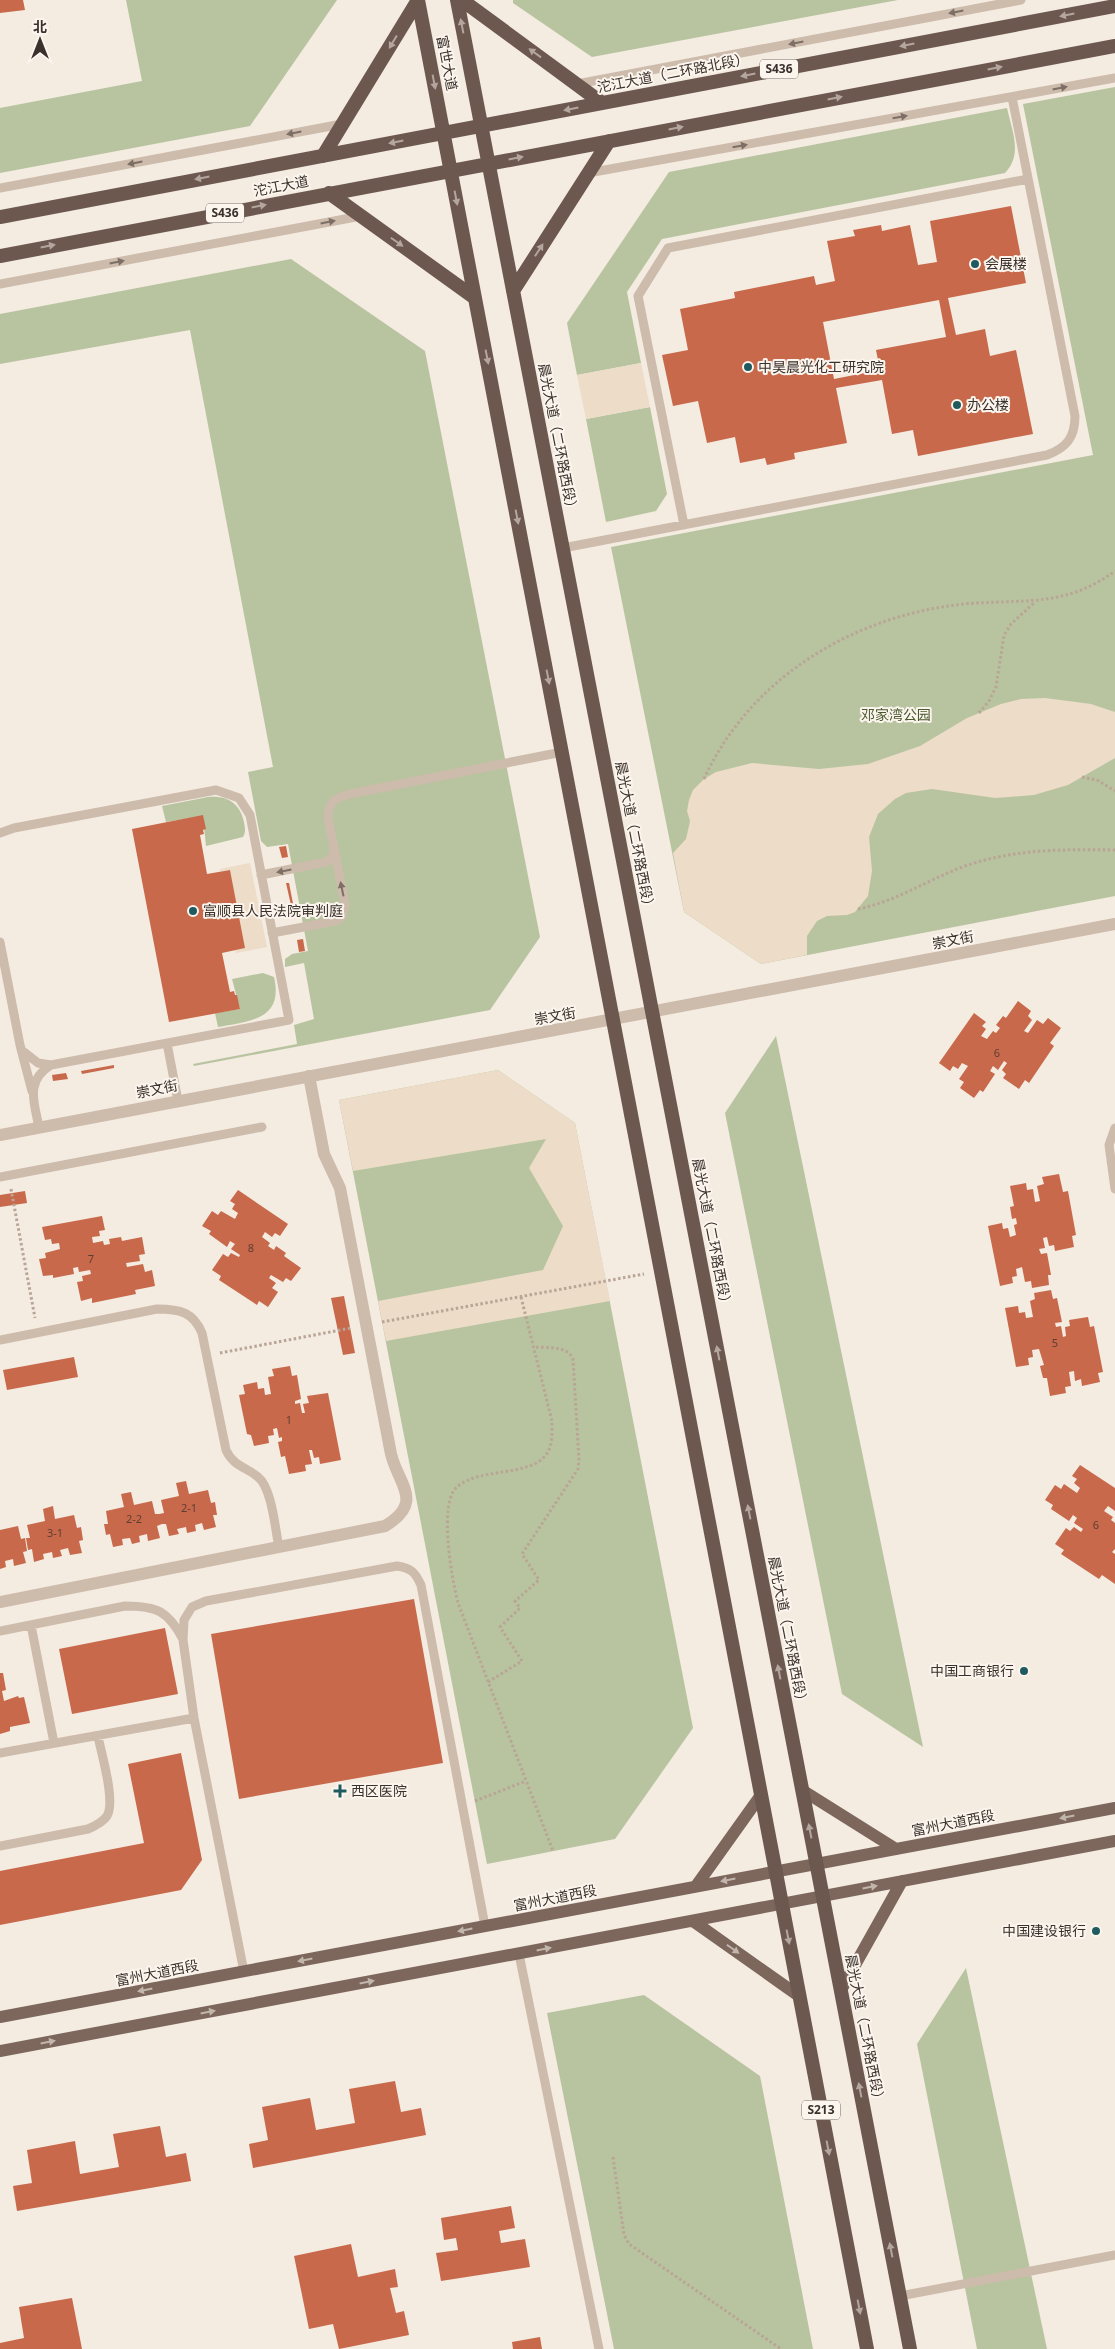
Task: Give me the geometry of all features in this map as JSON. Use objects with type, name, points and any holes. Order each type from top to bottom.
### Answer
[{"type":"highway","points":[[324,156],[418,0]]},
{"type":"highway","name":"富世大道","points":[[418,0],[444,133]]},
{"type":"highway","name":"富世大道","points":[[457,0],[481,126]]},
{"type":"highway","points":[[462,0],[602,103]]},
{"type":"highway","name":"沱江大道（二环路北段）","points":[[444,133],[1115,6]]},
{"type":"highway","name":"S436","points":[[451,170],[1115,46]]},
{"type":"highway","name":"晨光大道（二环路西段）","points":[[481,126],[910,2349]]},
{"type":"highway","points":[[444,133],[776,1871]]},
{"type":"highway","name":"沱江大道","points":[[0,216],[444,133]]},
{"type":"highway","points":[[513,291],[609,141]]},
{"type":"highway","name":"沱江大道","points":[[0,256],[451,170]]},
{"type":"highway","points":[[329,193],[476,298]]},
{"type":"highway","name":"S213","points":[[776,1871],[867,2349]]},
{"type":"main road","points":[[802,1790],[896,1849]]},
{"type":"main road","points":[[696,1886],[761,1795]]},
{"type":"main road","name":"富州大道西段","points":[[0,2018],[1115,1808]]},
{"type":"main road","points":[[0,2051],[1115,1842]]},
{"type":"main road","points":[[841,1990],[902,1881]]},
{"type":"main road","points":[[693,1921],[799,1996]]},
{"type":"street","name":"崇文街","points":[[0,1135],[1115,924]]},
{"type":"street","points":[[0,1602],[385,1526],[396,1519],[405,1506],[405,1487],[393,1463],[340,1188],[324,1154],[308,1076]]},
{"type":"lane","points":[[577,84],[1021,0]]},
{"type":"lane","points":[[588,173],[1115,78]]},
{"type":"lane","points":[[563,548],[1047,455],[1060,450],[1068,443],[1073,436],[1075,416],[1012,97]]},
{"type":"lane","points":[[0,188],[342,124]]},
{"type":"lane","points":[[684,525],[638,296],[668,248],[1028,179]]},
{"type":"lane","points":[[0,284],[361,216]]},
{"type":"lane","points":[[272,933],[335,921],[342,917],[345,904],[328,808],[340,796],[562,752]]},
{"type":"lane","points":[[0,833],[53,820],[221,790],[239,798],[246,808],[261,875],[288,1020],[51,1065],[42,1070],[36,1079],[33,1095]]},
{"type":"lane","points":[[261,875],[326,862],[332,858],[334,850]]},
{"type":"lane","points":[[0,942],[20,1045],[39,1127]]},
{"type":"lane","points":[[167,1043],[178,1101]]},
{"type":"lane","points":[[20,1045],[32,1061],[51,1065]]},
{"type":"lane","points":[[4,1176],[262,1127]]},
{"type":"lane","points":[[1115,1128],[1109,1145],[1115,1189]]},
{"type":"lane","points":[[0,1340],[158,1309],[179,1309],[193,1317],[198,1324],[207,1356],[226,1450],[237,1465],[258,1477],[265,1485],[279,1547]]},
{"type":"lane","points":[[244,1972],[194,1718],[183,1640],[184,1620],[192,1608],[206,1601],[397,1566],[408,1568],[415,1573],[421,1585],[486,1926]]},
{"type":"lane","points":[[0,1630],[125,1606],[148,1607],[163,1613],[173,1621],[183,1640]]},
{"type":"lane","points":[[31,1625],[54,1743]]},
{"type":"lane","points":[[0,1753],[194,1718]]},
{"type":"lane","points":[[0,1846],[88,1830],[107,1815],[110,1798],[98,1736]]},
{"type":"lane","points":[[519,1954],[599,2349]]},
{"type":"lane","points":[[900,2296],[1115,2255]]},
{"type":"path","points":[[704,780],[740,722],[762,698],[787,674],[847,636],[880,622],[924,610],[977,603],[1035,602],[1078,591],[1115,571]]},
{"type":"path","points":[[979,713],[989,701],[996,687],[1004,635],[1011,624],[1035,602]]},
{"type":"path","points":[[1082,777],[1097,780],[1115,791]]},
{"type":"path","points":[[858,908],[888,901],[946,874],[994,858],[1054,850],[1115,850]]},
{"type":"path","points":[[4,1176],[38,1333]]},
{"type":"path","points":[[207,1356],[661,1271]]},
{"type":"path","points":[[521,1297],[552,1421],[552,1438],[547,1454],[535,1464],[472,1478],[456,1487],[450,1499],[448,1515],[453,1583],[488,1682],[553,1851]]},
{"type":"path","points":[[488,1682],[522,1661],[500,1627],[520,1608],[515,1602],[540,1580],[522,1554],[578,1469],[573,1359],[570,1353],[564,1350],[533,1347]]},
{"type":"path","points":[[463,1805],[526,1781]]},
{"type":"path","points":[[613,2157],[624,2235],[629,2244],[781,2349]]},
{"type":"green space","points":[[126,0],[337,0],[250,126],[0,173],[0,108],[142,81]]},
{"type":"green space","points":[[513,0],[898,0],[592,57],[513,3]]},
{"type":"green space","name":"邓家湾公园","points":[[1115,87],[1115,896],[761,964],[684,912],[611,547],[1093,455],[1023,104]]},
{"type":"green space","points":[[1007,108],[1015,150],[1014,158],[1005,173],[662,239],[627,292],[641,363],[577,375],[567,323],[669,172]]},
{"type":"green space","points":[[291,259],[425,351],[540,937],[490,1010],[194,1066],[193,1064],[297,1044],[294,1025],[314,1019],[304,963],[285,967],[285,959],[292,954],[308,951],[288,844],[267,847],[261,841],[248,772],[273,767],[190,330],[0,364],[0,314]]},
{"type":"green space","points":[[650,407],[667,494],[656,511],[606,522],[586,419]]},
{"type":"green space","points":[[208,797],[221,797],[236,805],[244,822],[245,832],[243,837],[206,846],[203,816],[166,822],[162,806]]},
{"type":"green space","points":[[263,973],[274,977],[276,991],[274,1002],[269,1010],[252,1020],[218,1027],[215,1013],[240,1009],[232,979]]},
{"type":"green space","points":[[776,1036],[923,1747],[842,1694],[725,1113]]},
{"type":"green space","points":[[498,1070],[575,1123],[693,1728],[615,1839],[487,1864],[339,1100]]},
{"type":"green space","points":[[966,1968],[1047,2349],[977,2349],[917,2044]]},
{"type":"green space","points":[[644,1995],[760,2076],[813,2349],[614,2349],[547,2013]]},
{"type":"shaded area","points":[[641,363],[650,407],[586,419],[577,375]]},
{"type":"shaded area","points":[[1045,698],[1091,704],[1115,712],[1115,758],[1068,785],[1034,795],[995,798],[932,789],[906,793],[895,799],[878,814],[869,837],[872,871],[868,896],[855,912],[847,915],[827,916],[817,921],[807,936],[807,955],[761,964],[684,912],[673,853],[686,839],[690,821],[687,811],[689,800],[693,790],[704,779],[716,772],[752,763],[819,769],[868,764],[920,746],[967,718],[1001,704],[1021,699]]},
{"type":"shaded area","points":[[250,863],[267,947],[236,953],[235,950],[245,948],[230,870],[220,871],[220,869]]},
{"type":"shaded area","points":[[498,1070],[575,1123],[610,1301],[386,1341],[378,1301],[543,1270],[563,1226],[529,1168],[546,1139],[353,1171],[339,1100]]},
{"type":"building","points":[[0,0],[23,0],[25,10],[0,13]]},
{"type":"building","points":[[1011,206],[1026,283],[948,298],[956,335],[985,329],[990,356],[1016,350],[1033,434],[918,456],[913,430],[892,434],[882,380],[836,388],[847,443],[794,453],[795,459],[767,465],[765,458],[740,463],[735,437],[707,443],[698,401],[673,406],[662,355],[688,350],[680,309],[735,298],[734,292],[814,276],[816,285],[835,281],[827,241],[855,236],[853,230],[881,225],[882,231],[910,225],[918,265],[937,262],[930,221]],"holes":[[[939,300],[946,337],[876,350],[880,370],[834,379],[823,322]]]},
{"type":"building","name":"富顺县人民法院审判庭","points":[[203,815],[206,829],[203,830],[204,834],[200,835],[207,874],[230,870],[245,948],[222,953],[230,992],[234,991],[235,995],[237,995],[240,1009],[169,1022],[132,829]]},
{"type":"building","points":[[286,846],[288,857],[282,858],[279,847]]},
{"type":"building","points":[[286,883],[289,883],[295,914],[293,914]]},
{"type":"building","points":[[303,939],[305,951],[299,952],[297,940]]},
{"type":"building","points":[[1018,1001],[1031,1011],[1028,1016],[1032,1020],[1024,1031],[1028,1033],[1037,1020],[1043,1024],[1048,1018],[1061,1028],[1050,1043],[1054,1046],[1029,1083],[1025,1080],[1019,1089],[1003,1078],[1006,1074],[1002,1070],[1007,1063],[1004,1061],[998,1070],[993,1066],[990,1071],[995,1074],[983,1092],[980,1090],[974,1098],[960,1088],[964,1082],[959,1079],[968,1066],[962,1063],[958,1069],[953,1066],[950,1071],[939,1063],[974,1013],[986,1022],[982,1026],[986,1029],[981,1036],[987,1039],[993,1031],[996,1033],[1000,1028],[996,1025],[1003,1016],[1006,1018]]},
{"type":"building","points":[[114,1065],[114,1068],[82,1074],[81,1071]]},
{"type":"building","points":[[66,1073],[68,1079],[53,1081],[52,1075]]},
{"type":"building","points":[[1059,1174],[1063,1192],[1068,1191],[1076,1235],[1072,1236],[1074,1247],[1055,1251],[1054,1245],[1049,1246],[1047,1237],[1043,1238],[1045,1248],[1039,1249],[1041,1254],[1047,1253],[1051,1275],[1048,1275],[1049,1285],[1032,1288],[1031,1281],[1025,1282],[1022,1267],[1016,1269],[1017,1276],[1012,1277],[1013,1283],[1000,1286],[988,1226],[1002,1223],[1003,1229],[1008,1228],[1010,1237],[1016,1235],[1014,1225],[1017,1224],[1016,1218],[1012,1219],[1010,1207],[1014,1206],[1010,1186],[1026,1183],[1027,1190],[1033,1189],[1035,1202],[1040,1201],[1037,1186],[1044,1184],[1042,1177]]},
{"type":"building","points":[[238,1190],[288,1224],[280,1236],[275,1233],[272,1237],[265,1232],[262,1237],[270,1243],[268,1246],[274,1250],[276,1246],[286,1253],[284,1256],[301,1268],[291,1281],[286,1278],[283,1282],[271,1275],[269,1278],[276,1283],[272,1288],[278,1292],[268,1307],[259,1301],[257,1305],[219,1280],[221,1276],[212,1270],[223,1254],[228,1257],[231,1253],[239,1257],[240,1255],[231,1249],[235,1244],[230,1241],[227,1247],[209,1234],[211,1231],[202,1226],[212,1211],[218,1215],[221,1211],[235,1219],[238,1213],[232,1209],[235,1204],[230,1201]]},
{"type":"building","points":[[25,1191],[27,1203],[0,1207],[0,1195]]},
{"type":"building","points":[[102,1216],[105,1230],[99,1231],[100,1236],[92,1237],[93,1243],[103,1241],[104,1245],[110,1244],[109,1239],[121,1237],[122,1241],[142,1237],[145,1254],[139,1255],[140,1261],[126,1263],[127,1267],[143,1264],[145,1272],[152,1270],[155,1286],[135,1290],[136,1294],[92,1303],[92,1298],[81,1301],[77,1282],[83,1281],[82,1276],[91,1274],[90,1270],[79,1272],[78,1267],[73,1268],[74,1274],[53,1278],[53,1275],[43,1276],[39,1259],[46,1258],[45,1253],[60,1249],[59,1243],[52,1244],[51,1239],[45,1240],[42,1227]]},
{"type":"building","points":[[1051,1290],[1053,1299],[1057,1298],[1062,1322],[1055,1323],[1056,1327],[1061,1326],[1063,1337],[1066,1336],[1065,1327],[1070,1326],[1069,1320],[1088,1317],[1090,1327],[1094,1326],[1103,1372],[1098,1373],[1100,1382],[1082,1386],[1081,1379],[1075,1381],[1074,1371],[1069,1372],[1071,1386],[1065,1387],[1066,1393],[1050,1396],[1047,1378],[1043,1378],[1040,1366],[1044,1365],[1039,1349],[1032,1350],[1033,1357],[1028,1358],[1029,1365],[1016,1367],[1005,1308],[1018,1306],[1019,1313],[1025,1312],[1026,1318],[1033,1317],[1030,1301],[1035,1299],[1034,1293]]},
{"type":"building","points":[[344,1296],[355,1353],[343,1355],[331,1298]]},
{"type":"building","points":[[74,1357],[78,1377],[7,1390],[3,1370]]},
{"type":"building","points":[[290,1366],[292,1376],[297,1375],[301,1399],[295,1401],[295,1404],[300,1403],[302,1413],[305,1413],[303,1404],[309,1403],[307,1396],[328,1393],[341,1460],[320,1464],[319,1457],[314,1458],[312,1450],[309,1450],[312,1464],[305,1465],[306,1471],[289,1474],[285,1456],[281,1457],[278,1442],[282,1441],[282,1437],[279,1438],[277,1428],[273,1429],[274,1435],[268,1436],[269,1443],[254,1446],[251,1435],[247,1434],[239,1395],[245,1394],[243,1385],[257,1382],[258,1389],[264,1388],[265,1395],[271,1394],[268,1377],[274,1376],[272,1369]]},
{"type":"building","points":[[1080,1465],[1115,1488],[1115,1511],[1108,1506],[1104,1511],[1113,1517],[1111,1520],[1115,1523],[1115,1549],[1112,1552],[1115,1554],[1115,1584],[1102,1575],[1099,1579],[1061,1554],[1064,1550],[1055,1544],[1066,1528],[1070,1531],[1074,1527],[1081,1532],[1083,1529],[1074,1523],[1077,1518],[1073,1515],[1069,1521],[1051,1509],[1053,1505],[1045,1500],[1055,1485],[1061,1489],[1064,1484],[1077,1493],[1080,1488],[1074,1483],[1077,1479],[1072,1476]]},
{"type":"building","points":[[186,1481],[189,1494],[208,1490],[211,1503],[215,1502],[217,1515],[213,1515],[216,1527],[204,1530],[202,1523],[195,1525],[196,1531],[187,1533],[186,1527],[177,1529],[179,1534],[169,1536],[166,1524],[162,1524],[157,1526],[160,1538],[148,1541],[147,1534],[139,1536],[140,1542],[132,1544],[130,1538],[122,1539],[123,1545],[113,1547],[110,1534],[106,1535],[104,1524],[108,1524],[106,1511],[124,1507],[121,1494],[131,1492],[134,1505],[152,1501],[155,1514],[164,1513],[161,1500],[179,1496],[176,1483]]},
{"type":"building","points":[[53,1506],[55,1519],[74,1515],[77,1528],[81,1527],[83,1540],[79,1541],[82,1553],[70,1555],[68,1548],[60,1550],[62,1556],[53,1558],[52,1552],[43,1554],[44,1559],[34,1562],[32,1549],[28,1550],[26,1538],[30,1538],[27,1525],[45,1521],[43,1509]]},
{"type":"building","points":[[18,1526],[21,1539],[25,1538],[27,1551],[23,1552],[26,1563],[14,1566],[13,1559],[5,1561],[6,1567],[0,1569],[0,1530]]},
{"type":"building","points":[[414,1599],[443,1763],[239,1799],[211,1634]]},
{"type":"building","points":[[165,1628],[178,1694],[72,1714],[59,1649]]},
{"type":"building","points":[[0,1673],[3,1673],[6,1690],[2,1691],[4,1701],[18,1696],[19,1698],[24,1697],[30,1723],[10,1727],[10,1731],[0,1734]]},
{"type":"building","points":[[181,1753],[202,1860],[181,1890],[0,1925],[0,1871],[144,1843],[128,1764]]},
{"type":"building","points":[[395,2081],[401,2112],[421,2108],[426,2135],[253,2168],[249,2144],[268,2140],[262,2107],[310,2098],[316,2130],[355,2123],[349,2089]]},
{"type":"building","points":[[160,2126],[166,2157],[186,2153],[191,2181],[17,2211],[13,2186],[32,2183],[27,2150],[75,2141],[80,2174],[119,2167],[113,2134]]},
{"type":"building","points":[[511,2206],[515,2228],[499,2231],[501,2243],[525,2239],[530,2267],[441,2281],[436,2253],[458,2250],[456,2238],[444,2240],[441,2218]]},
{"type":"building","points":[[351,2244],[358,2277],[395,2269],[398,2287],[390,2288],[396,2313],[404,2311],[409,2335],[339,2349],[333,2324],[309,2329],[294,2256]]},
{"type":"building","points":[[72,2298],[82,2349],[0,2349],[0,2343],[24,2338],[19,2307]]},
{"type":"building","points":[[540,2337],[542,2349],[513,2349],[512,2342]]},
{"type":"place","name":"会展楼","points":[[975,264]]},
{"type":"place","name":"中昊晨光化工研究院","points":[[748,367]]},
{"type":"place","name":"办公楼","points":[[957,405]]},
{"type":"place","name":"富顺县人民法院审判庭","points":[[193,911]]},
{"type":"place","name":"中国工商银行","points":[[1024,1671]]},
{"type":"place","name":"西区医院","points":[[340,1791]]},
{"type":"place","name":"中国建设银行","points":[[1096,1931]]}]
